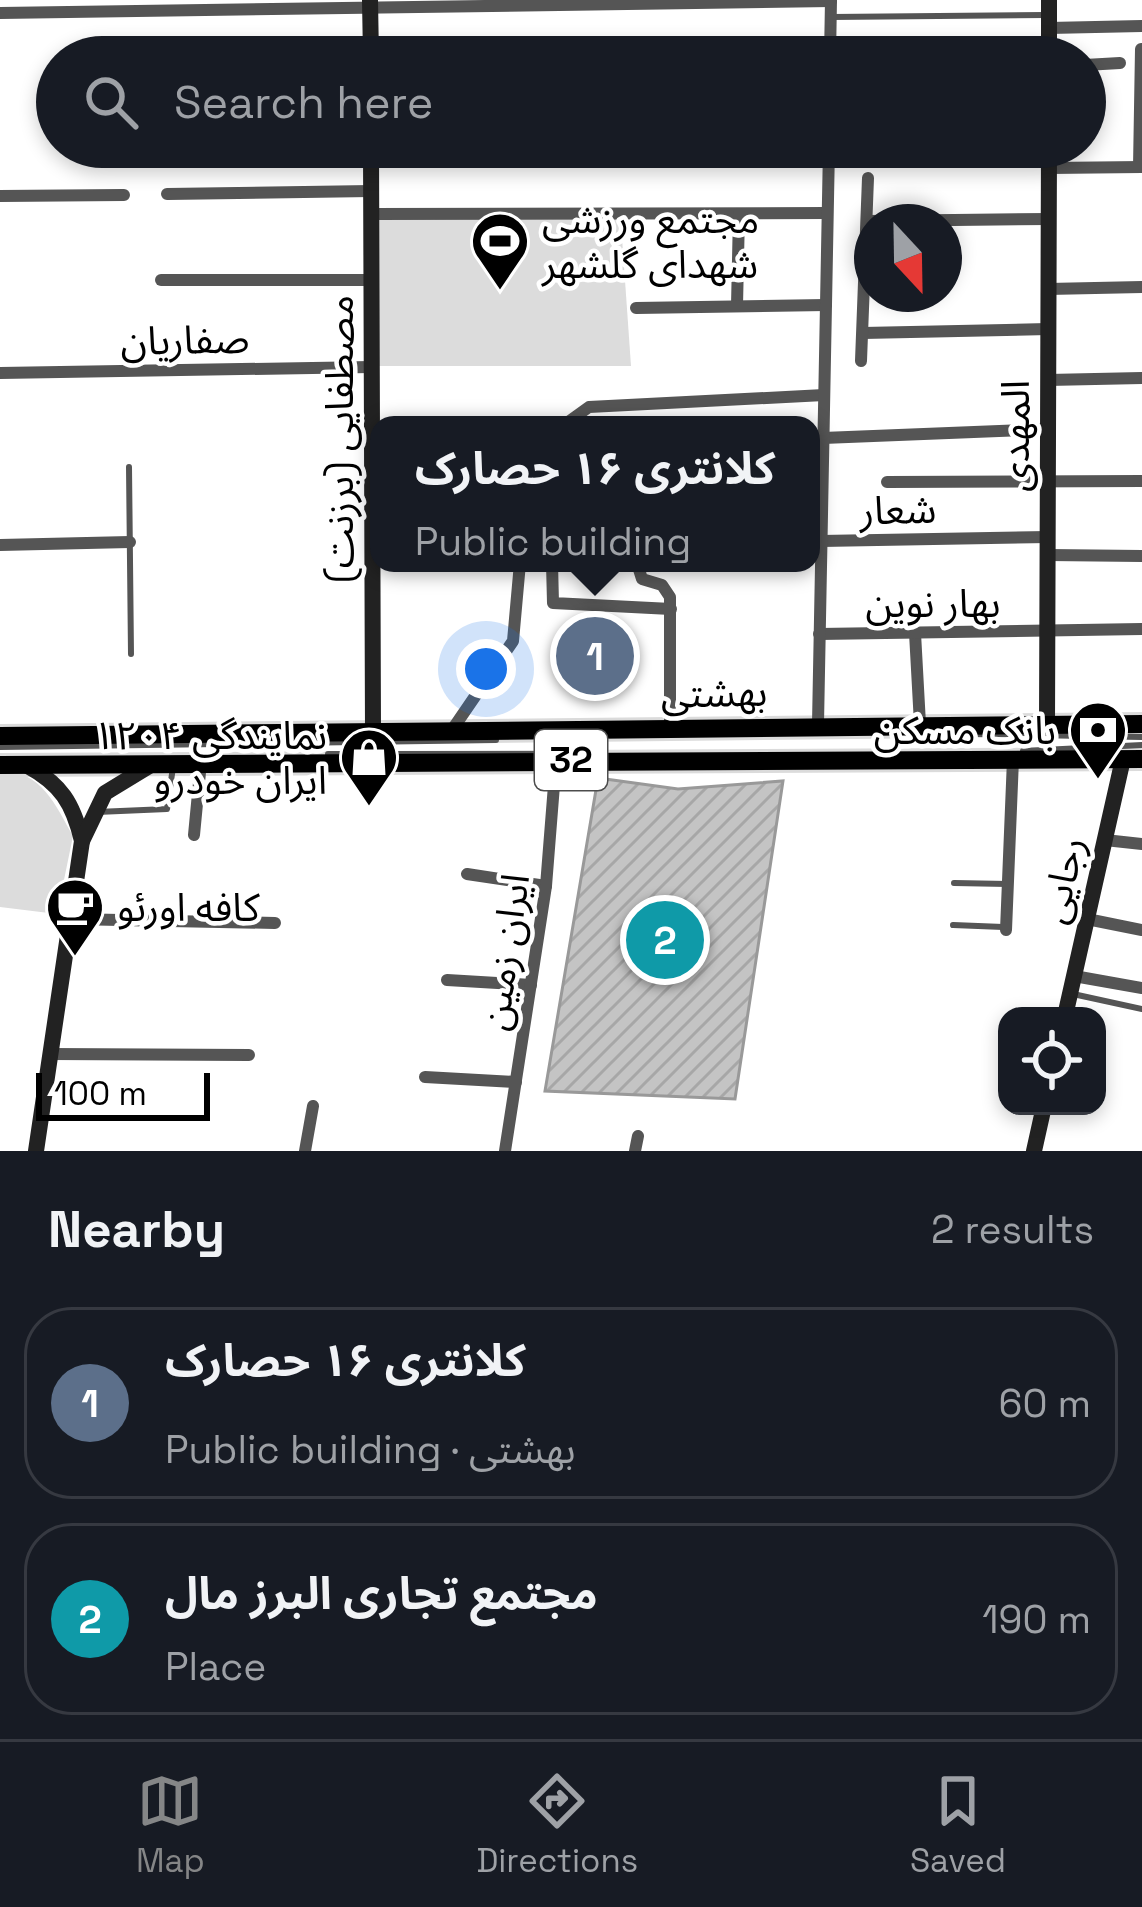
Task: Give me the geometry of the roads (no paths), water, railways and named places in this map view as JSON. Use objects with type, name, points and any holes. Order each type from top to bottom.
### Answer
[{"type":"main road","points":[[839,760],[826,738],[841,724]]},
{"type":"main road","name":"بهشتی","points":[[0,736],[1142,724]]},
{"type":"main road","points":[[782,725],[796,743],[784,760]]},
{"type":"main road","name":"بهشتی","points":[[0,762],[1133,759]]},
{"type":"street","points":[[0,13],[831,0],[831,36]]},
{"type":"street","points":[[370,4],[370,36]]},
{"type":"street","points":[[1049,14],[1142,26]]},
{"type":"street","points":[[1106,167],[1141,167],[1141,50]]},
{"type":"street","points":[[1106,64],[1120,63]]},
{"type":"street","name":"مصطفایی (برزنت)","points":[[371,168],[371,416]]},
{"type":"street","points":[[818,724],[828,168]]},
{"type":"street","name":"المهدی","points":[[1047,724],[1049,168]]},
{"type":"street","points":[[867,204],[868,178]]},
{"type":"street","points":[[166,194],[371,191]]},
{"type":"street","points":[[0,196],[124,195]]},
{"type":"street","points":[[372,214],[827,213]]},
{"type":"street","points":[[737,306],[740,214]]},
{"type":"street","points":[[962,220],[1048,219]]},
{"type":"street","points":[[161,280],[371,280]]},
{"type":"street","points":[[1048,289],[1142,287]]},
{"type":"street","points":[[636,308],[826,305]]},
{"type":"street","points":[[861,361],[863,312]]},
{"type":"street","points":[[862,332],[1048,329]]},
{"type":"street","name":"صفاریان","points":[[0,373],[371,367]]},
{"type":"street","points":[[1048,380],[1142,378]]},
{"type":"street","points":[[576,416],[589,407],[824,395]]},
{"type":"street","points":[[823,438],[1048,429]]},
{"type":"street","points":[[886,482],[1142,481]]},
{"type":"street","name":"شعار","points":[[821,541],[1048,546],[1142,556]]},
{"type":"street","points":[[0,544],[130,542]]},
{"type":"street","name":"مصطفایی (برزنت)","points":[[372,572],[373,730]]},
{"type":"street","points":[[452,730],[513,641],[519,572]]},
{"type":"street","points":[[552,572],[553,603],[671,609]]},
{"type":"street","points":[[640,572],[642,579],[667,589],[671,609],[670,727]]},
{"type":"street","name":"بهار نوین","points":[[819,634],[1142,629]]},
{"type":"street","points":[[916,633],[926,724]]},
{"type":"street","points":[[1006,928],[1013,759]]},
{"type":"street","name":"رجایی","points":[[1067,1007],[1105,840],[1133,759]]},
{"type":"street","name":"ایران زمین","points":[[505,1151],[546,886],[556,760]]},
{"type":"street","points":[[36,1151],[82,842],[105,794],[165,762]]},
{"type":"street","points":[[194,836],[202,762]]},
{"type":"street","points":[[26,764],[54,781],[66,796],[82,842]]},
{"type":"street","points":[[1105,840],[1142,844]]},
{"type":"street","points":[[467,874],[546,886]]},
{"type":"street","points":[[70,919],[275,923]]},
{"type":"street","points":[[1087,919],[1142,930]]},
{"type":"street","points":[[447,980],[531,985]]},
{"type":"street","points":[[1072,985],[1142,988]]},
{"type":"street","points":[[50,1054],[249,1055]]},
{"type":"street","points":[[425,1077],[516,1082]]},
{"type":"street","points":[[304,1151],[313,1106]]},
{"type":"street","points":[[1034,1151],[1042,1115]]},
{"type":"lane","points":[[831,16],[1049,14]]},
{"type":"lane","points":[[129,467],[131,654]]},
{"type":"lane","points":[[926,724],[1005,737],[1142,741]]},
{"type":"lane","points":[[0,747],[581,738],[649,727]]},
{"type":"lane","points":[[924,760],[1142,741]]},
{"type":"lane","points":[[0,762],[553,751],[620,760]]},
{"type":"lane","points":[[94,813],[167,809],[165,762]]},
{"type":"lane","points":[[954,883],[1008,884]]},
{"type":"lane","points":[[952,925],[1006,928]]},
{"type":"lane","points":[[1072,985],[1142,1010]]},
{"type":"place","name":"مجتمع ورزشی شهدای گلشهر","points":[[500,292]]},
{"type":"place","name":"کلانتری ۱۶ حصارک","points":[[595,656]]},
{"type":"place","name":"بانک مسکن","points":[[1098,781]]},
{"type":"place","name":"۱۲۰۴ نمایندگی ایران خودرو","points":[[369,808]]},
{"type":"place","name":"مجتمع تجاری البرز مال","points":[[665,940]]},
{"type":"place","name":"کافه اورئو","points":[[75,958]]}]
